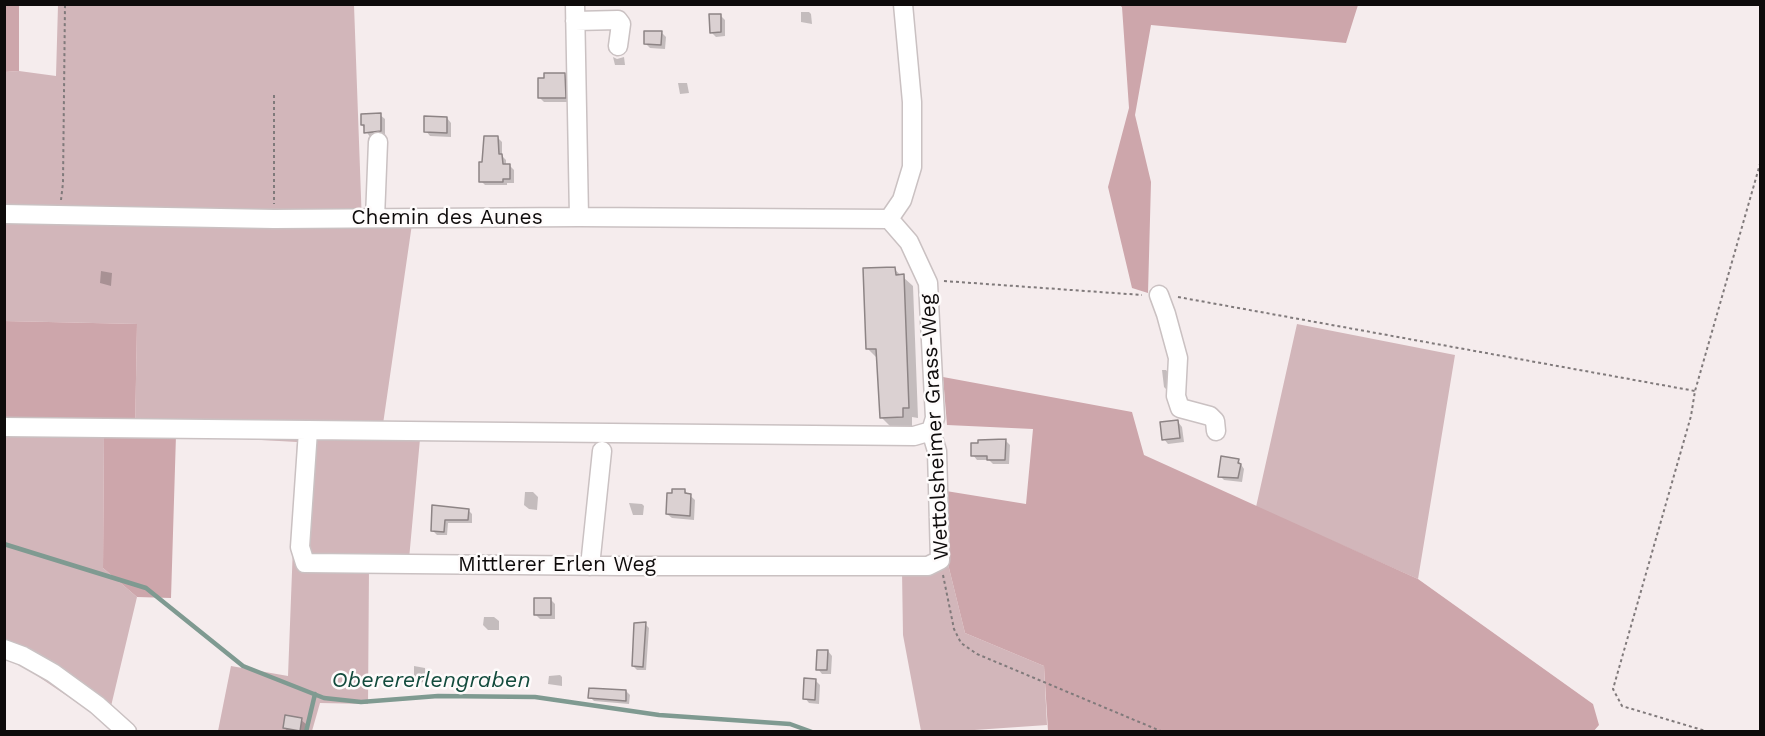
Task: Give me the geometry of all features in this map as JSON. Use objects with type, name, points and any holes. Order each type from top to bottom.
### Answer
[{"type":"street","points":[[889,219],[902,200],[912,167],[912,102],[903,4]]},
{"type":"street","points":[[579,217],[575,13],[618,21],[621,24],[618,46]]},
{"type":"street","points":[[375,218],[378,142]]},
{"type":"street","name":"Chemin des Aunes","points":[[4,214],[274,219],[579,217],[889,219]]},
{"type":"street","name":"Wettolsheimer Grass-Weg","points":[[889,219],[909,242],[928,283],[935,418],[931,431],[937,451],[940,560]]},
{"type":"street","points":[[1159,296],[1178,358],[1176,396],[1180,408],[1210,416],[1215,421],[1216,431]]},
{"type":"street","points":[[4,427],[914,436],[931,431]]},
{"type":"street","name":"Mittlerer Erlen Weg","points":[[308,431],[300,547],[305,564],[928,566],[940,560]]},
{"type":"street","points":[[590,566],[602,451]]},
{"type":"street","points":[[4,649],[23,656],[53,673],[97,705],[127,732]]},
{"type":"path","points":[[59,214],[63,183],[65,4]]},
{"type":"path","points":[[274,95],[274,219]]},
{"type":"path","points":[[1709,732],[1622,706],[1613,689],[1691,416],[1695,391],[1761,164]]},
{"type":"path","points":[[928,283],[942,280],[1172,296],[1695,391]]},
{"type":"path","name":"Wettolsheimer Grass-Weg","points":[[940,560],[954,629],[961,643],[977,654],[1163,732]]},
{"type":"shaded area","points":[[5,4],[19,5],[19,71],[5,72]]},
{"type":"shaded area","points":[[58,5],[354,5],[362,224],[412,224],[383,424],[421,428],[408,570],[369,569],[368,704],[320,703],[312,731],[218,731],[231,666],[288,676],[297,442],[135,433],[137,324],[5,321],[5,72],[19,71],[56,76]]},
{"type":"shaded area","points":[[1119,5],[1358,5],[1346,43],[1151,25],[1135,115],[1151,182],[1148,293],[1132,288],[1108,187],[1129,108],[1122,7]]},
{"type":"shaded area","points":[[4,321],[137,324],[135,433],[176,435],[171,598],[137,597],[103,568],[104,436],[5,421]]},
{"type":"shaded area","points":[[1297,324],[1455,355],[1418,579],[1256,507]]},
{"type":"shaded area","points":[[943,377],[1132,412],[1144,455],[1418,579],[1593,704],[1599,725],[1593,732],[1048,731],[1044,666],[965,633],[948,564],[946,491],[1026,504],[1033,429],[947,425]]},
{"type":"shaded area","points":[[4,421],[104,436],[103,568],[137,597],[107,723],[5,654]]},
{"type":"shaded area","points":[[948,564],[965,633],[1044,666],[1047,725],[960,731],[921,731],[903,635],[902,571]]},
{"type":"building","points":[[709,14],[721,14],[721,32],[710,33]]},
{"type":"building","points":[[644,31],[662,31],[661,45],[644,44]]},
{"type":"building","points":[[544,73],[565,73],[566,98],[538,98],[538,78],[544,78]]},
{"type":"building","points":[[381,113],[381,131],[364,133],[361,114]]},
{"type":"building","points":[[424,116],[447,117],[447,133],[424,132]]},
{"type":"building","points":[[484,136],[498,136],[499,154],[502,154],[503,164],[510,164],[510,179],[503,179],[503,182],[479,182],[479,162],[482,162]]},
{"type":"building","points":[[895,267],[896,275],[904,274],[909,408],[903,408],[903,417],[880,418],[876,349],[866,349],[863,268]]},
{"type":"building","points":[[1178,420],[1180,438],[1162,440],[1160,422]]},
{"type":"building","points":[[1006,439],[1005,460],[987,460],[987,456],[971,456],[971,443],[978,443],[978,440]]},
{"type":"building","points":[[1221,456],[1239,459],[1238,463],[1241,464],[1238,478],[1218,477]]},
{"type":"building","points":[[672,489],[685,489],[685,493],[691,494],[690,516],[666,514],[667,493],[672,493]]},
{"type":"building","points":[[432,505],[469,509],[468,520],[445,520],[444,532],[431,531]]},
{"type":"building","points":[[534,598],[551,598],[551,615],[534,615]]},
{"type":"building","points":[[646,622],[643,667],[632,666],[634,623]]},
{"type":"building","points":[[817,650],[828,650],[827,670],[816,670]]},
{"type":"building","points":[[804,678],[816,679],[815,700],[803,699]]},
{"type":"building","points":[[589,688],[626,690],[626,701],[588,698]]},
{"type":"building","points":[[285,715],[302,718],[300,731],[283,728]]},
{"type":"waterway","name":"Oberererlengraben","points":[[4,544],[146,588],[243,666],[324,698],[361,702],[438,696],[535,697],[659,715],[790,724],[812,732]]},
{"type":"waterway","points":[[306,732],[315,694]]}]
